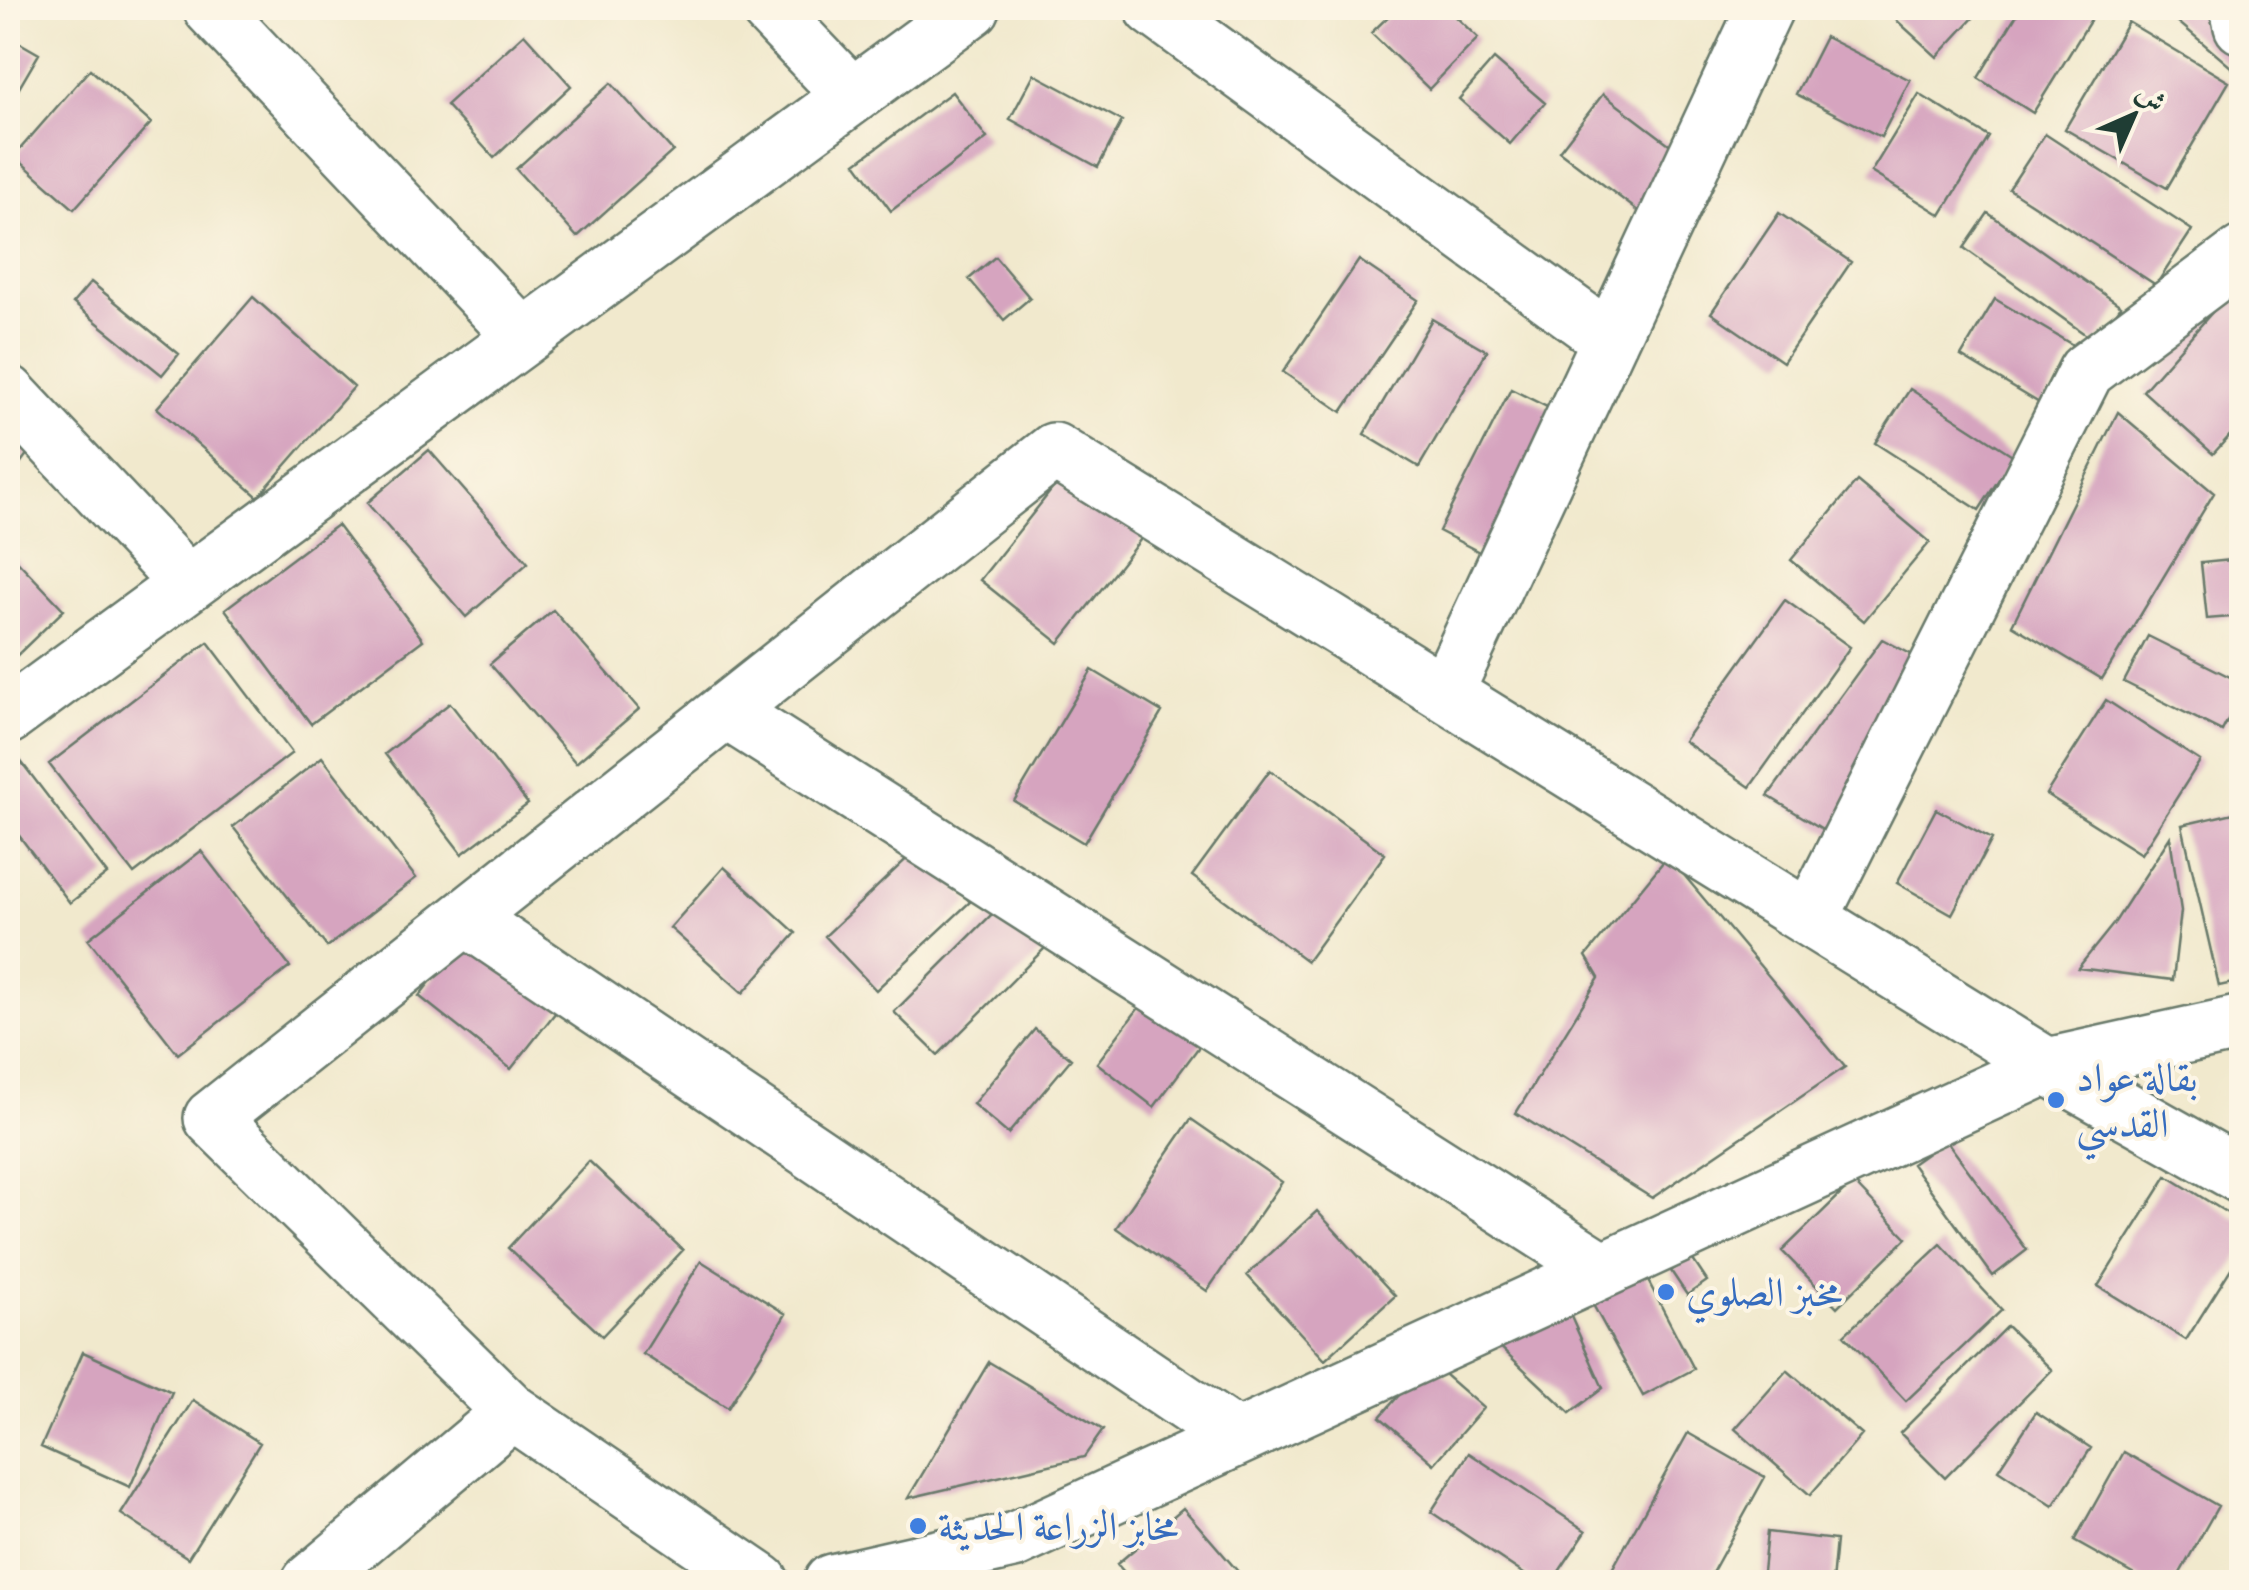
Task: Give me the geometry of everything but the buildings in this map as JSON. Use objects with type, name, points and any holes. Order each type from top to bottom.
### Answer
[{"type":"street","points":[[211,8],[523,337]]},
{"type":"street","points":[[768,8],[852,96]]},
{"type":"street","points":[[8,716],[972,8]]},
{"type":"street","points":[[1153,8],[1610,340]]},
{"type":"street","points":[[1445,693],[1765,8]]},
{"type":"street","points":[[2238,8],[2242,26]]},
{"type":"street","points":[[1810,919],[2086,371],[2242,254]]},
{"type":"street","points":[[8,393],[188,584]]},
{"type":"street","points":[[761,1582],[512,1412],[212,1118],[1054,451],[2047,1066],[2242,1176]]},
{"type":"street","points":[[726,711],[1603,1270]]},
{"type":"street","points":[[466,918],[1237,1438]]},
{"type":"street","points":[[832,1582],[1013,1541],[2047,1066],[2242,1024]]},
{"type":"street","points":[[310,1582],[512,1412]]},
{"type":"place","name":"بقالة عواد القدسي","points":[[2056,1100]]},
{"type":"place","name":"مخبز الصلوي","points":[[1666,1292]]},
{"type":"place","name":"مخابز الزراعة الحديثة","points":[[918,1526]]}]
